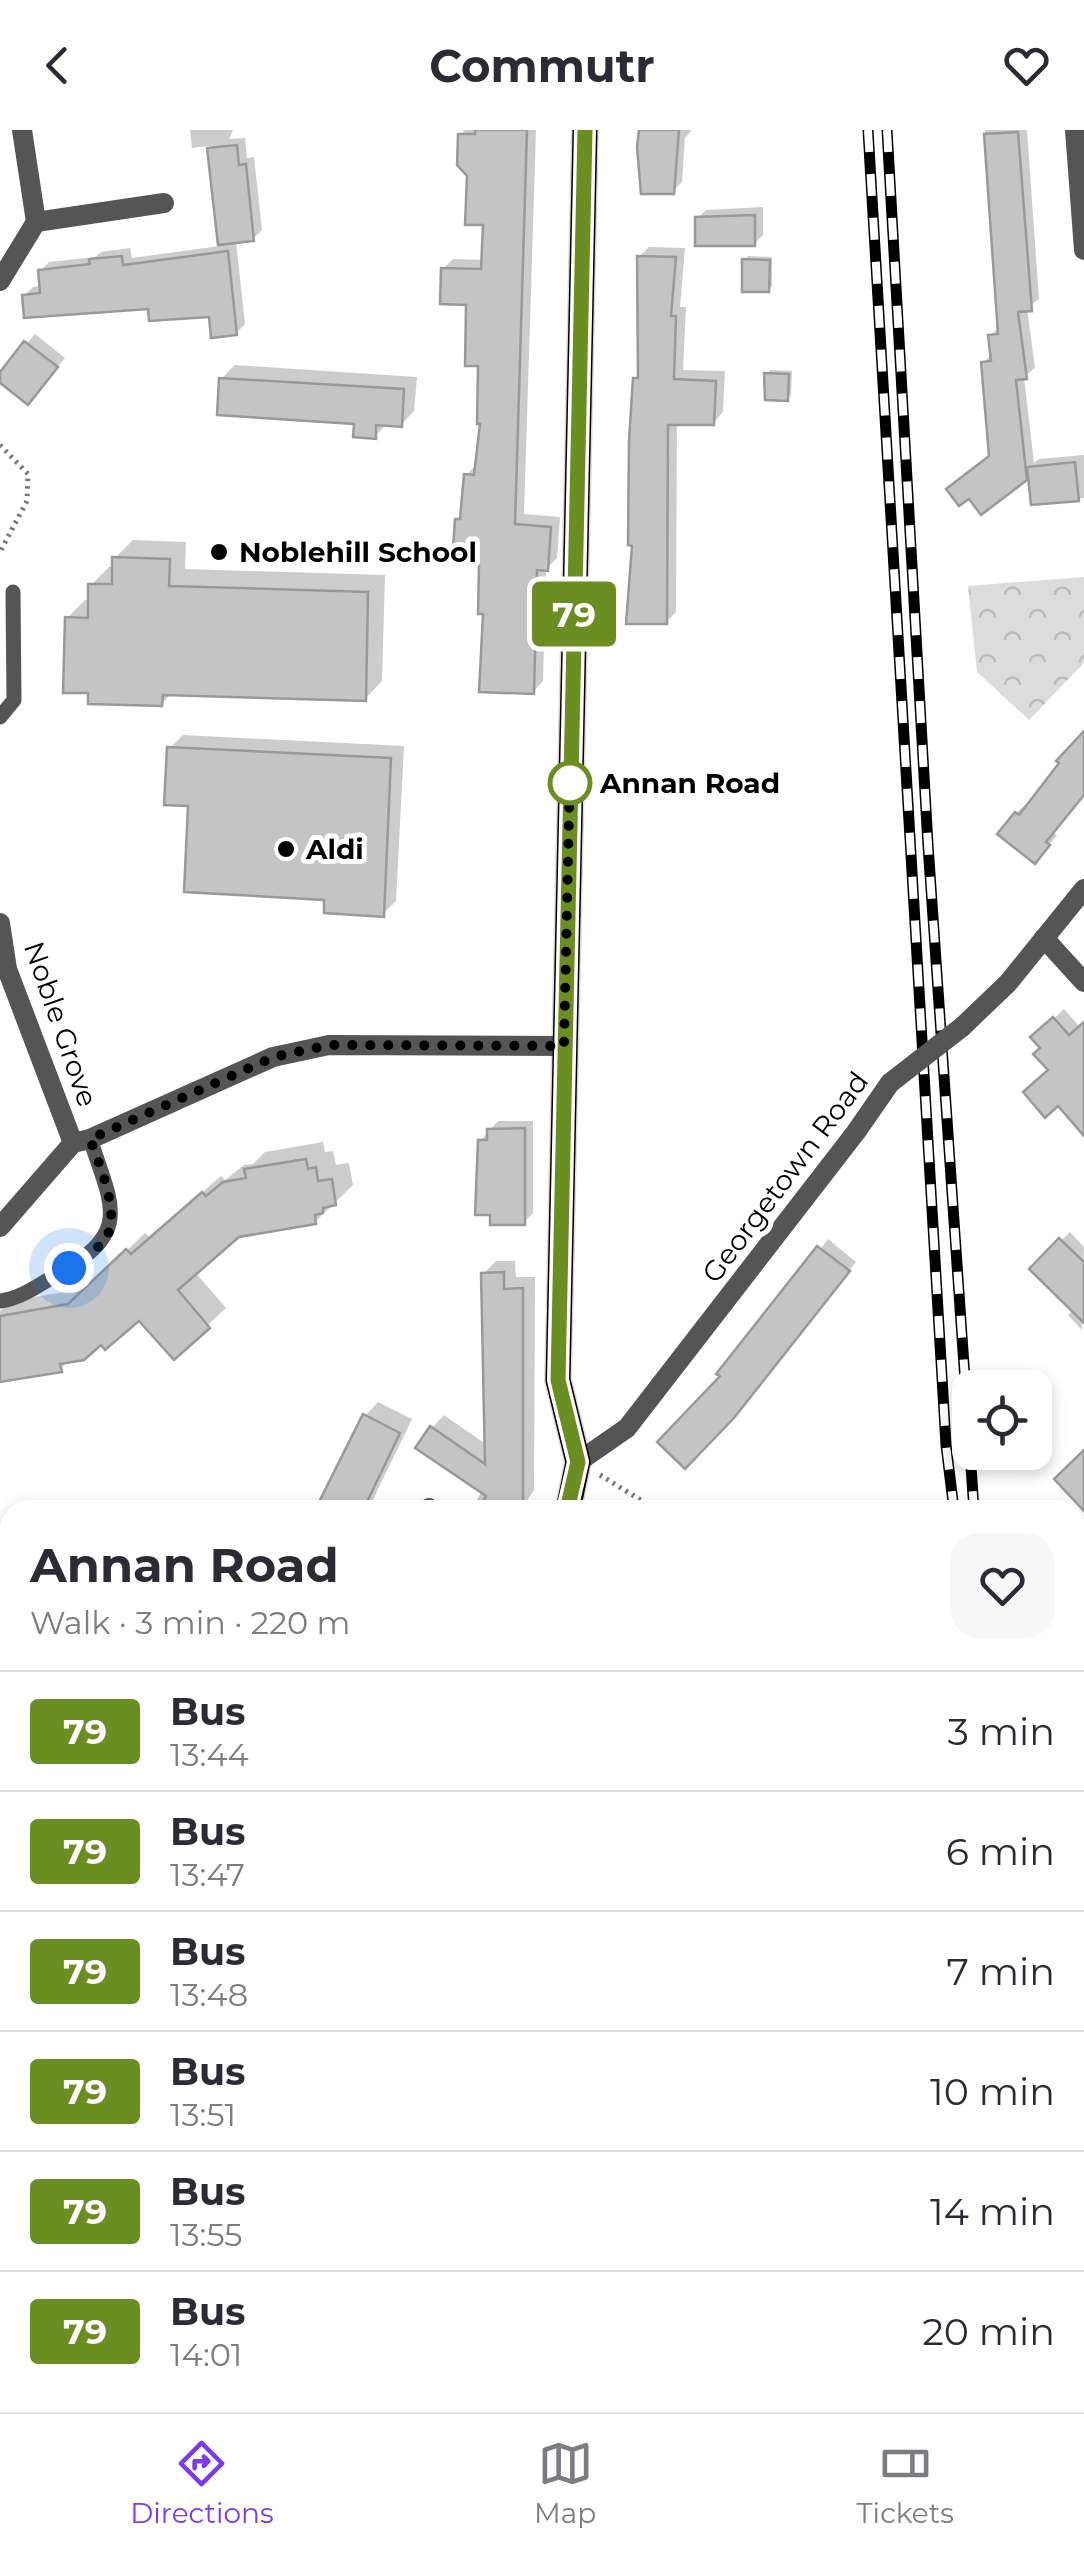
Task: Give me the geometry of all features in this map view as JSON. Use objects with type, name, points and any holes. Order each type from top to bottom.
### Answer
[{"type":"main road","points":[[570,1500],[578,1462],[558,1380],[584,130]]},
{"type":"street","points":[[0,280],[36,222],[22,130]]},
{"type":"street","points":[[1074,130],[1084,250]]},
{"type":"street","points":[[36,222],[164,203]]},
{"type":"street","name":"Georgetown Road","points":[[578,1462],[627,1428],[856,1132],[890,1082],[962,1027],[1008,983],[1084,888]]},
{"type":"street","name":"Noble Grove","points":[[0,922],[7,969],[82,1141]]},
{"type":"street","points":[[1044,938],[1084,982]]},
{"type":"street","points":[[0,1226],[82,1141],[274,1057],[329,1045],[564,1046]]},
{"type":"lane","points":[[0,718],[14,700],[13,592]]},
{"type":"lane","points":[[0,1301],[21,1295],[69,1268],[106,1238],[111,1221],[108,1194],[82,1141]]},
{"type":"path","points":[[0,444],[28,474],[27,501],[0,552]]},
{"type":"path","points":[[578,1462],[641,1500]]},
{"type":"green space","points":[[1084,577],[1084,663],[1029,720],[977,672],[968,586]]},
{"type":"building","points":[[475,130],[527,130],[515,524],[551,527],[548,571],[537,570],[534,694],[479,692],[483,614],[478,614],[479,565],[452,563],[464,474],[474,475],[480,424],[478,366],[465,366],[466,305],[440,304],[441,268],[481,269],[483,225],[465,225],[467,176],[457,165],[458,134],[475,134]]},
{"type":"building","points":[[639,130],[679,130],[674,194],[641,194]]},
{"type":"building","points":[[1018,132],[1032,311],[1018,312],[1027,379],[1016,380],[1027,480],[981,515],[969,499],[959,506],[946,489],[989,456],[981,362],[991,361],[988,335],[998,334],[984,134]]},
{"type":"building","points":[[237,145],[239,165],[246,164],[254,241],[218,245],[207,148]]},
{"type":"building","points":[[755,215],[755,246],[695,246],[695,217]]},
{"type":"building","points":[[228,251],[237,335],[211,338],[209,317],[149,321],[148,309],[24,318],[22,295],[40,293],[38,270],[90,264],[89,259],[122,256],[123,265]]},
{"type":"building","points":[[637,256],[676,257],[671,316],[676,316],[674,379],[716,381],[714,425],[668,425],[667,624],[626,624],[632,546],[628,545],[629,441],[633,378],[638,378]]},
{"type":"building","points":[[742,259],[770,260],[769,292],[742,292]]},
{"type":"building","points":[[24,341],[58,367],[28,405],[0,383],[0,372]]},
{"type":"building","points":[[764,373],[789,374],[788,401],[765,400]]},
{"type":"building","points":[[219,378],[404,389],[402,427],[376,425],[376,439],[353,437],[354,424],[217,415]]},
{"type":"building","points":[[1075,462],[1079,501],[1031,505],[1027,467]]},
{"type":"building","points":[[112,557],[170,559],[169,586],[368,592],[366,701],[163,695],[162,706],[88,704],[88,693],[63,693],[65,617],[88,618],[88,584],[112,584]]},
{"type":"building","points":[[1084,731],[1084,795],[1046,842],[1050,845],[1035,864],[997,834],[1015,812],[1019,815],[1059,763],[1056,761]]},
{"type":"building","name":"Aldi","points":[[167,747],[391,758],[384,917],[324,913],[324,900],[184,892],[188,806],[164,805]]},
{"type":"building","points":[[1053,1017],[1069,1035],[1084,1022],[1084,1136],[1058,1106],[1045,1118],[1023,1092],[1048,1070],[1033,1054],[1040,1048],[1030,1037]]},
{"type":"building","points":[[525,1128],[525,1225],[490,1225],[490,1215],[475,1215],[478,1140],[487,1140],[487,1129]]},
{"type":"building","points":[[306,1159],[308,1169],[316,1167],[318,1181],[332,1179],[336,1205],[315,1215],[316,1224],[239,1237],[178,1290],[210,1328],[174,1360],[139,1321],[105,1350],[101,1345],[84,1360],[60,1364],[62,1372],[0,1382],[0,1316],[68,1304],[126,1249],[131,1254],[202,1192],[206,1196],[223,1182],[246,1178],[244,1169]]},
{"type":"building","points":[[1059,1238],[1084,1262],[1084,1323],[1029,1269]]},
{"type":"building","points":[[817,1246],[850,1271],[734,1418],[685,1469],[657,1442],[720,1376],[716,1374]]},
{"type":"building","points":[[504,1272],[504,1289],[523,1288],[523,1500],[484,1500],[486,1496],[415,1448],[430,1426],[485,1464],[481,1273]]},
{"type":"building","points":[[363,1414],[400,1433],[368,1500],[320,1500]]},
{"type":"building","points":[[1084,1450],[1084,1500],[1074,1500],[1054,1479]]},
{"type":"railway","points":[[868,130],[946,1445],[953,1500]]},
{"type":"railway","points":[[887,130],[928,845],[973,1500]]},
{"type":"bus line","name":"79","points":[[569,1500],[578,1462],[558,1380],[585,130]]},
{"type":"place","name":"Noblehill School","points":[[219,552]]},
{"type":"place","name":"Annan Road","points":[[570,783]]},
{"type":"place","name":"Aldi","points":[[286,849]]},
{"type":"route","points":[[69,1268],[106,1238],[111,1221],[108,1194],[90,1139],[274,1057],[329,1045],[564,1046],[570,768],[570,783]]}]
